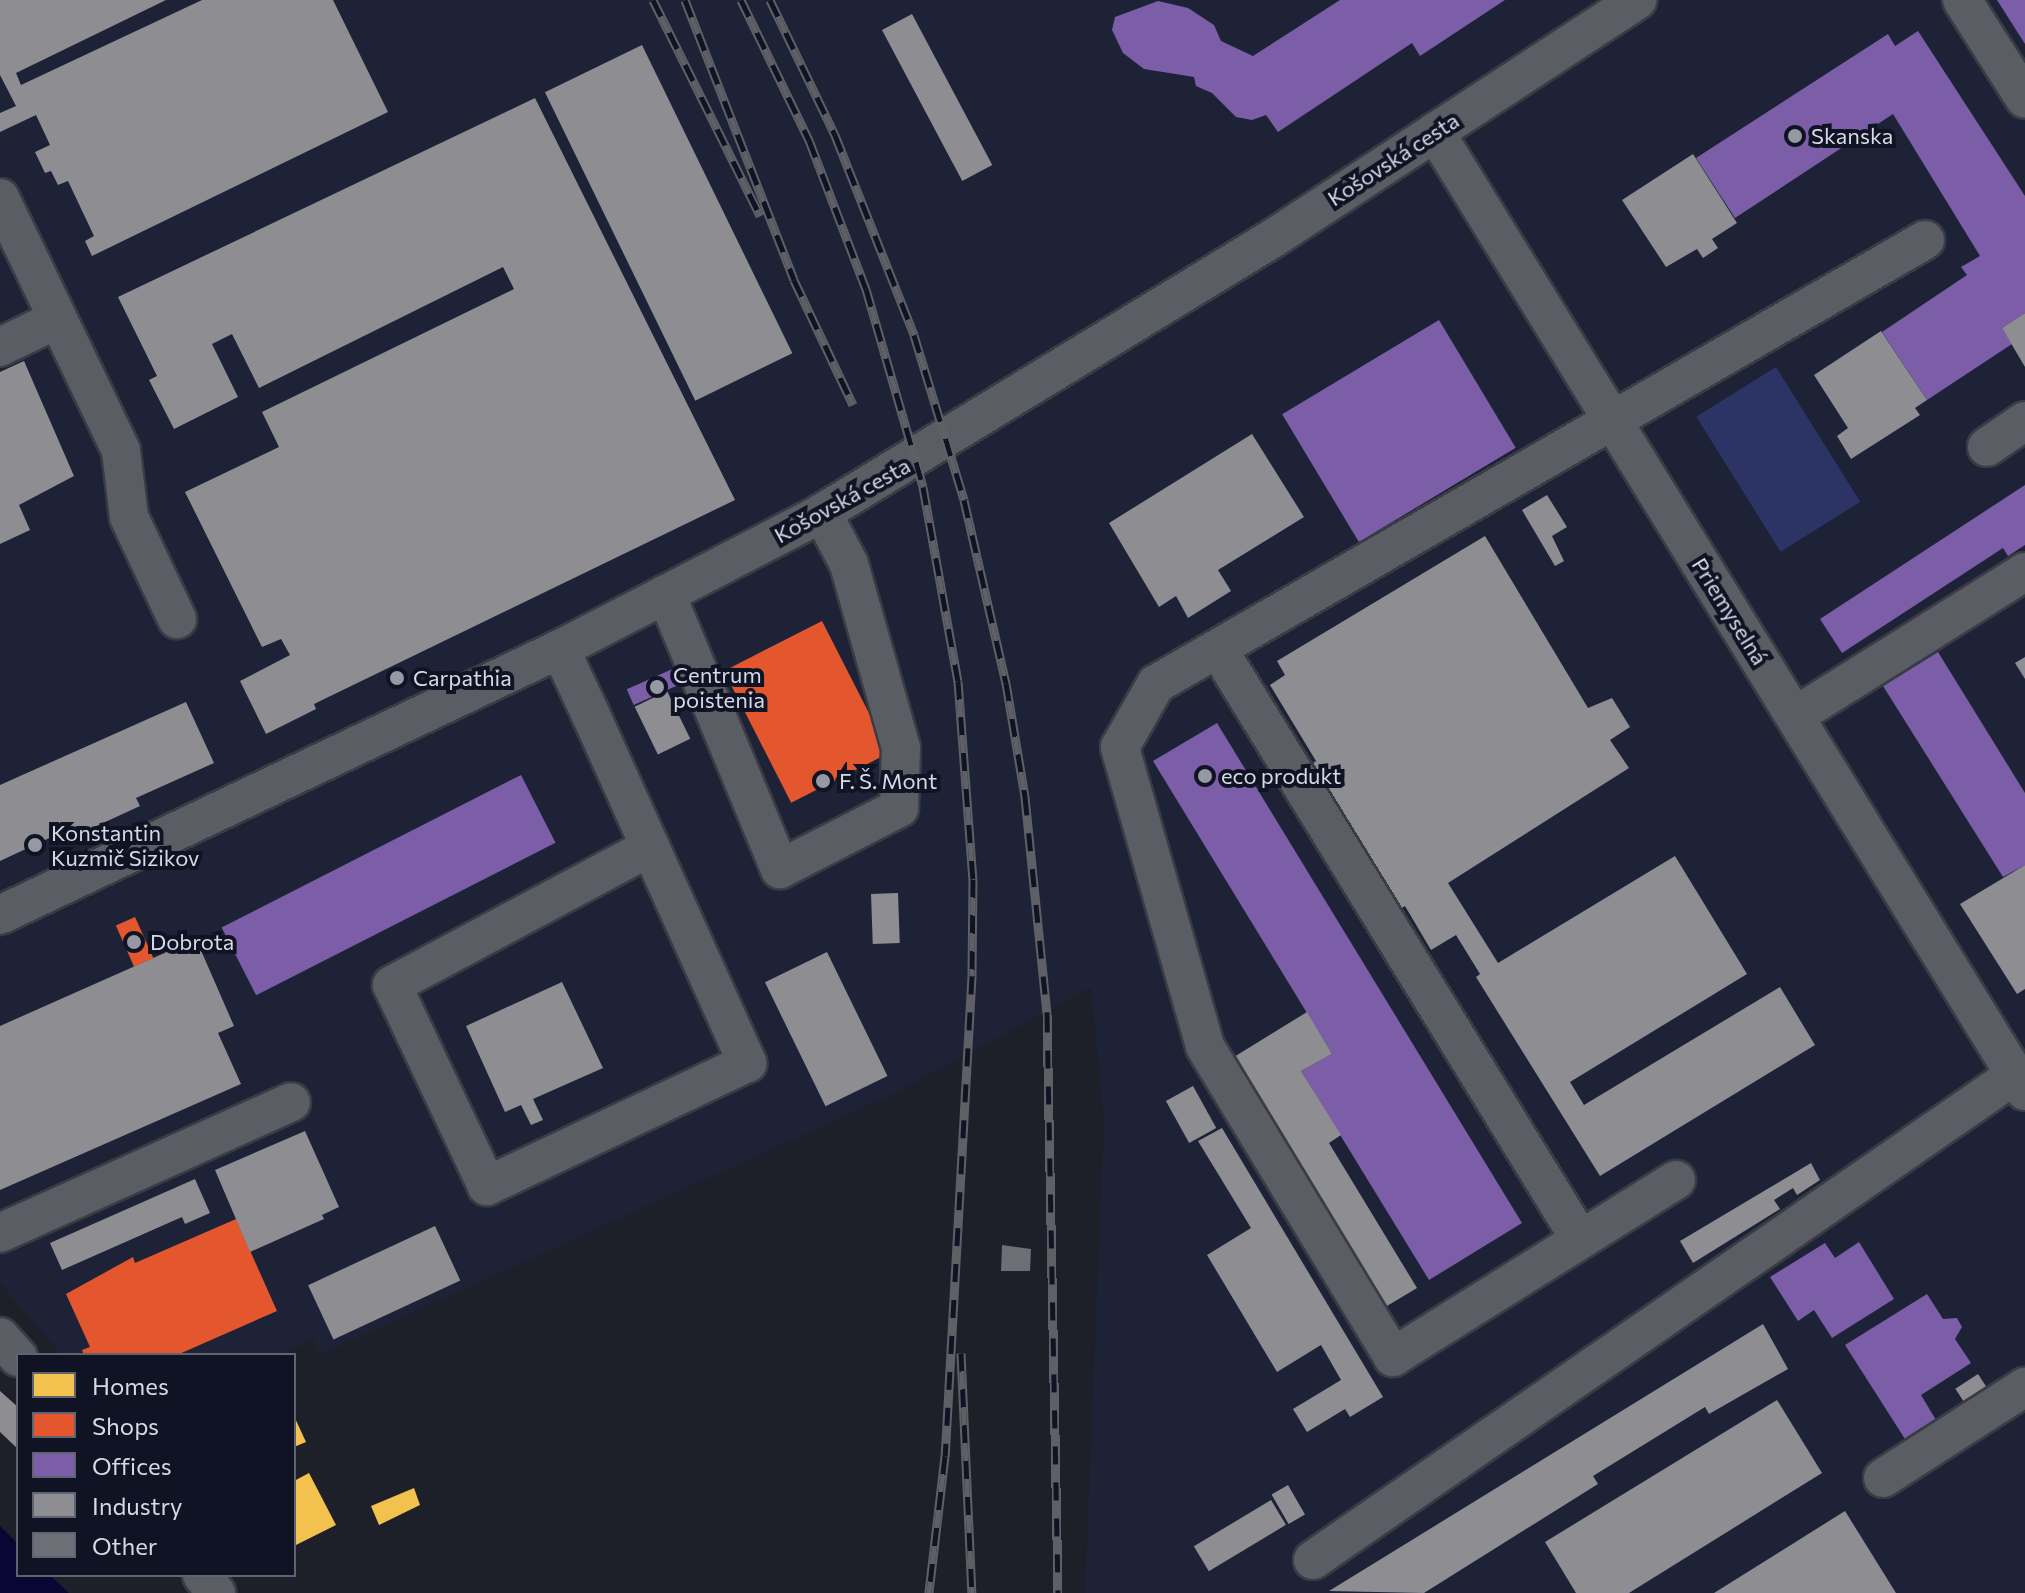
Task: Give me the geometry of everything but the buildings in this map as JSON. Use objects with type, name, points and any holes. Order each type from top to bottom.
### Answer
[{"type":"street","name":"Košovská cesta","points":[[0,915],[560,649],[822,513],[916,460],[1435,132],[1637,0]]},
{"type":"street","points":[[1962,0],[2025,99]]},
{"type":"street","name":"Priemyselná","points":[[1435,132],[2020,1083]]},
{"type":"street","points":[[0,198],[121,451],[129,517],[177,619]]},
{"type":"street","points":[[1676,1180],[1393,1357],[1205,1046],[1120,747],[1156,684],[1614,423],[1925,240]]},
{"type":"street","points":[[0,347],[58,319]]},
{"type":"street","points":[[1987,447],[2025,421]]},
{"type":"street","points":[[666,594],[780,869],[899,808],[901,748],[849,564],[822,513]]},
{"type":"street","points":[[1795,716],[2025,572]]},
{"type":"street","points":[[560,649],[650,847],[747,1063],[487,1186],[392,985],[650,847]]},
{"type":"street","points":[[1218,649],[1580,1239]]},
{"type":"street","points":[[1313,1560],[2020,1083]]},
{"type":"street","points":[[0,1233],[291,1102]]},
{"type":"street","points":[[0,1337],[16,1355]]},
{"type":"street","points":[[1883,1478],[2025,1387]]},
{"type":"street","points":[[204,1577],[216,1593]]},
{"type":"shaded area","points":[[0,0],[2025,0],[2025,1593],[1085,1593],[1104,1121],[1091,987],[895,1093],[321,1354],[313,1339],[285,1353],[60,1353],[0,1283]]},
{"type":"shaded area","points":[[1776,367],[1860,502],[1781,552],[1696,417]]},
{"type":"shaded area","points":[[0,1526],[16,1542],[16,1577],[52,1577],[69,1593],[0,1593]]},
{"type":"railway","points":[[653,0],[760,216]]},
{"type":"railway","points":[[685,0],[794,280],[853,405]]},
{"type":"railway","points":[[741,0],[809,140],[866,289],[923,487],[958,681],[973,879],[972,976],[945,1456],[929,1593]]},
{"type":"railway","points":[[770,0],[835,135],[914,335],[964,500],[1006,683],[1025,797],[1047,1014],[1058,1593]]},
{"type":"railway","points":[[961,1353],[972,1593]]},
{"type":"place","name":"Skanska","points":[[1795,136]]},
{"type":"place","name":"Carpathia","points":[[397,678]]},
{"type":"place","name":"Centrum poistenia","points":[[657,687]]},
{"type":"place","name":"eco produkt","points":[[1205,776]]},
{"type":"place","name":"F. Š. Mont","points":[[823,781]]},
{"type":"place","name":"Konstantin Kuzmič Sizikov","points":[[35,845]]},
{"type":"place","name":"Dobrota","points":[[134,942]]}]
